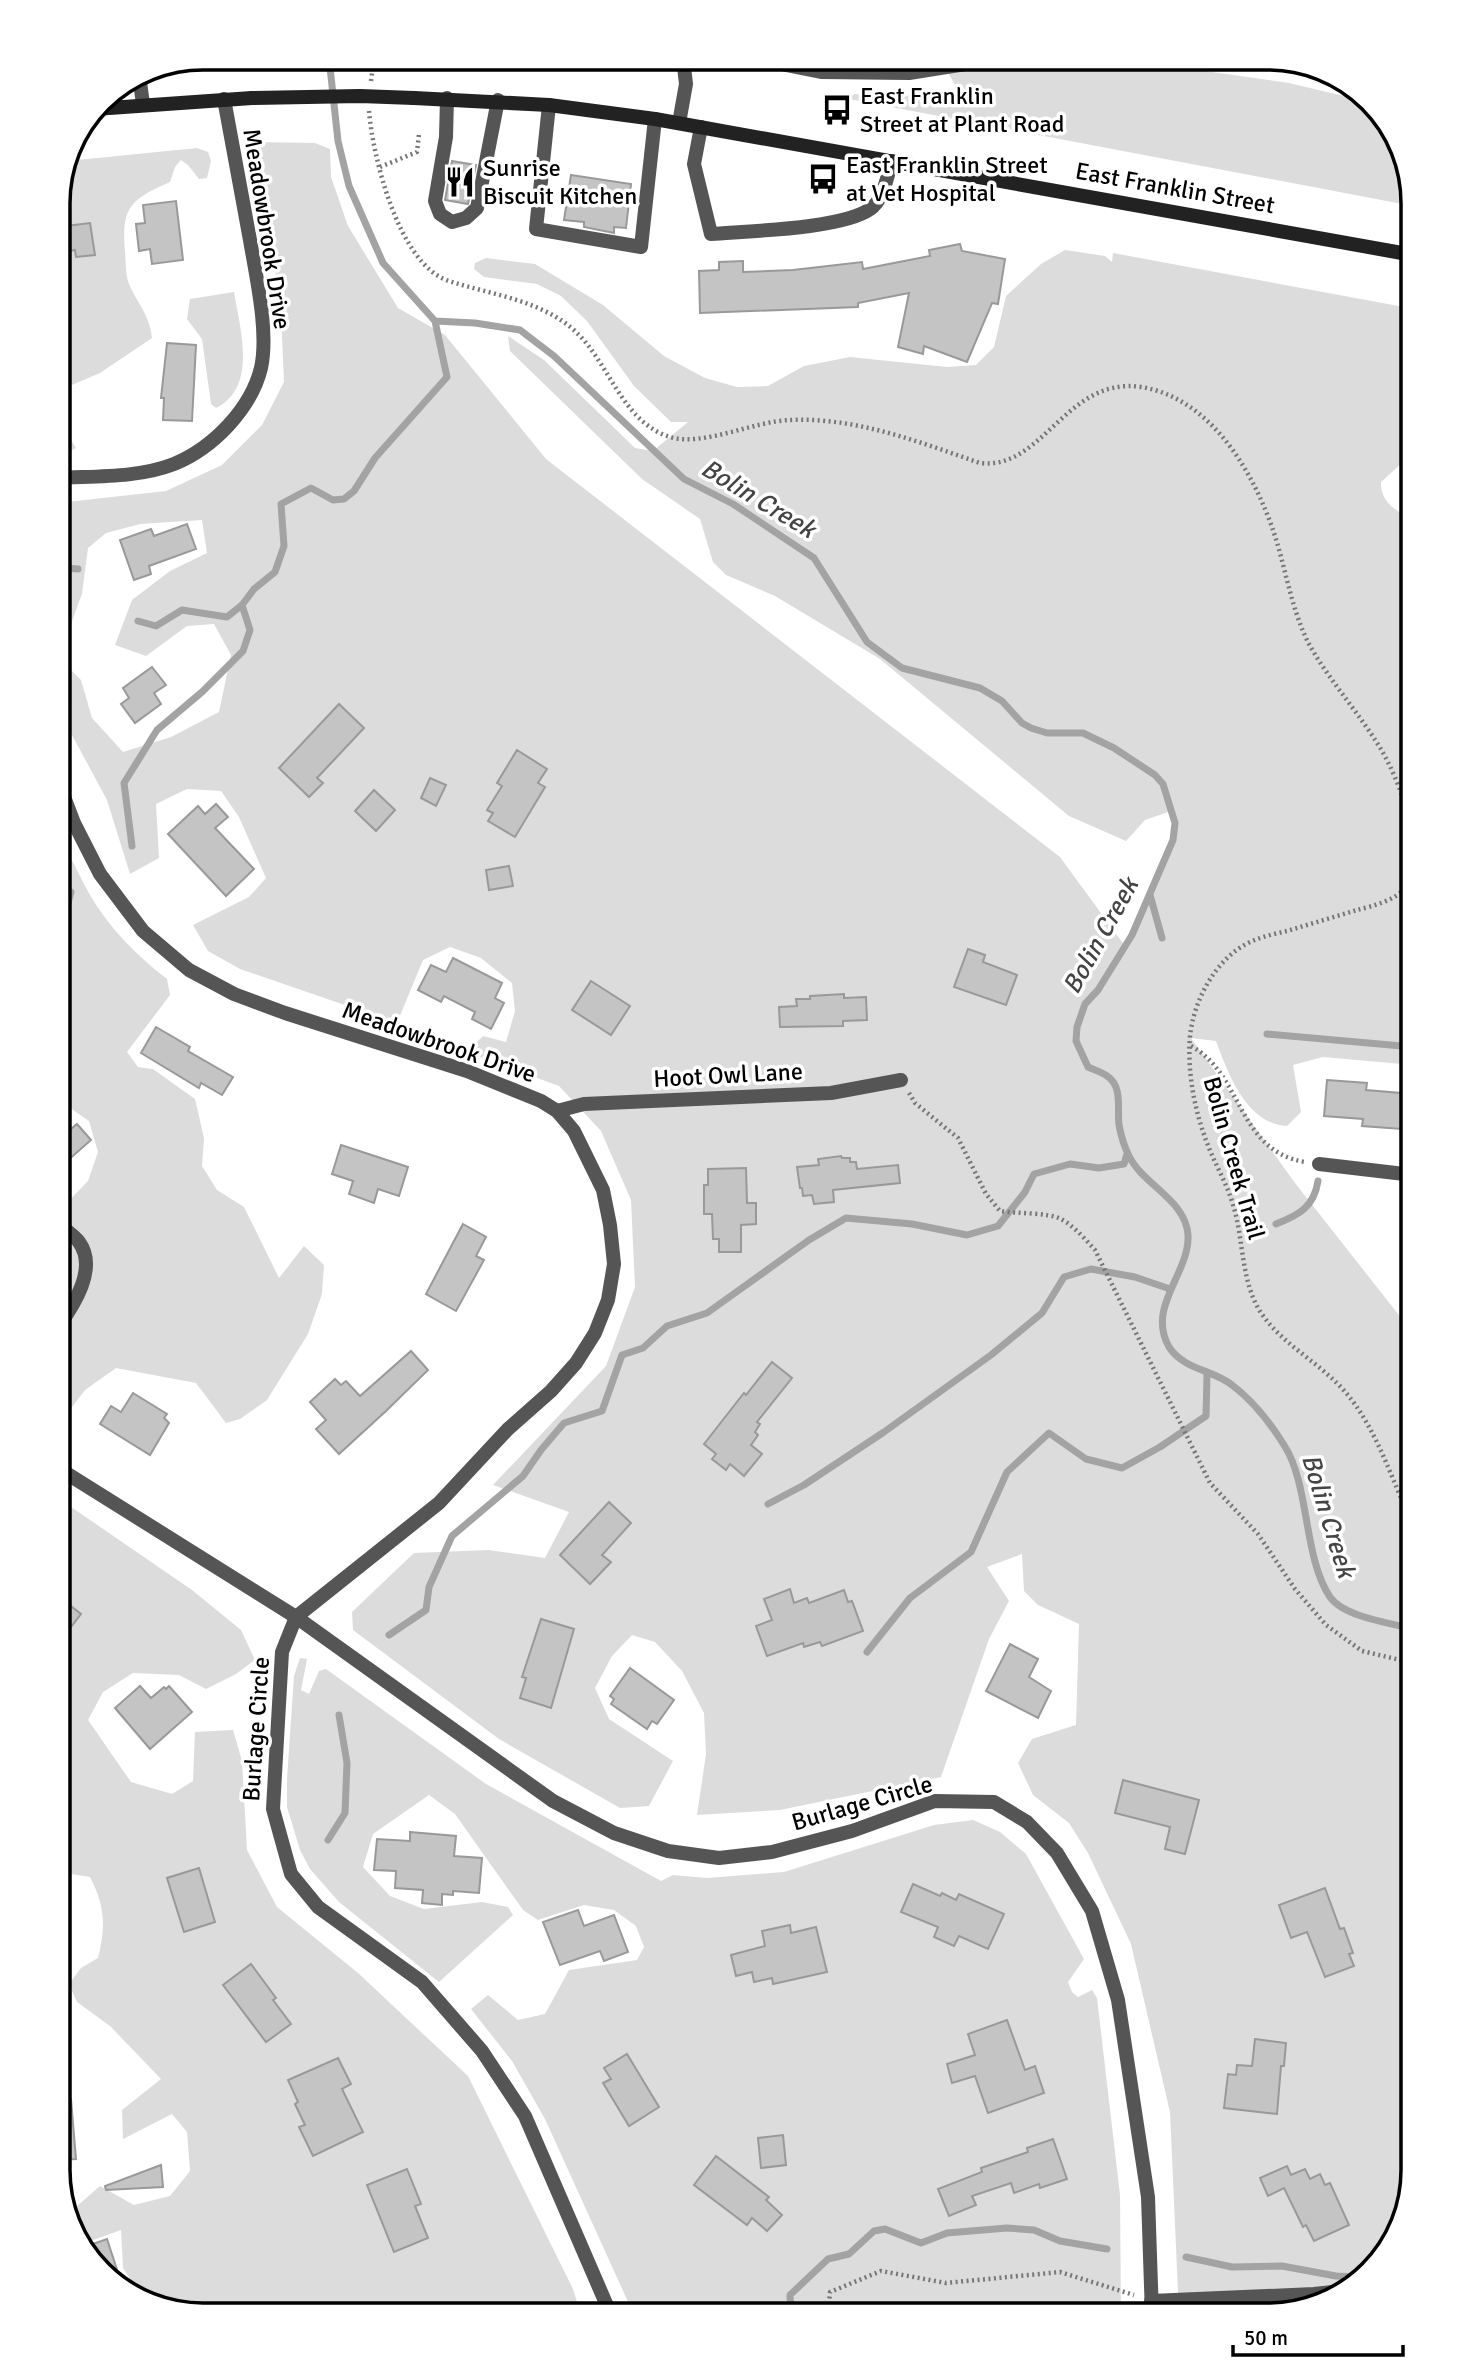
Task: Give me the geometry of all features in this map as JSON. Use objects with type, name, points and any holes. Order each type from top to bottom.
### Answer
[{"type":"main road","name":"East Franklin Street","points":[[112,107],[224,99],[360,96],[549,104],[679,123],[1401,253]]},
{"type":"street","points":[[679,123],[686,84],[684,70]]},
{"type":"street","points":[[811,70],[897,73],[928,70]]},
{"type":"street","points":[[141,86],[143,104]]},
{"type":"street","points":[[447,98],[446,137],[435,201],[440,214],[452,222],[466,218],[477,208],[498,100]]},
{"type":"street","name":"Meadowbrook Drive","points":[[70,477],[150,471],[195,454],[245,406],[261,367],[262,324],[256,275],[224,99]]},
{"type":"street","points":[[549,104],[536,229],[642,247],[655,119]]},
{"type":"street","points":[[701,127],[694,164],[711,234],[840,222],[870,209],[879,199],[892,161]]},
{"type":"street","name":"Meadowbrook Drive","points":[[70,812],[100,874],[144,931],[190,970],[234,994],[327,1027],[467,1071],[541,1101],[557,1111],[574,1131],[603,1190],[614,1264],[608,1300],[595,1333],[576,1363],[439,1503],[296,1617]]},
{"type":"street","name":"Hoot Owl Lane","points":[[557,1111],[584,1104],[831,1093],[901,1080]]},
{"type":"street","points":[[1320,1164],[1401,1174]]},
{"type":"street","points":[[70,1234],[78,1241],[86,1257],[83,1279],[70,1310]]},
{"type":"street","name":"Burlage Circle","points":[[70,1476],[296,1617],[553,1801],[614,1833],[668,1851],[719,1858],[772,1853],[852,1830],[935,1801],[994,1802],[1027,1822],[1057,1853],[1091,1912],[1118,2000],[1148,2197],[1151,2303]]},
{"type":"street","name":"Burlage Circle","points":[[296,1617],[282,1652],[273,1809],[291,1874],[318,1907],[422,1982],[482,2051],[525,2116],[606,2303]]},
{"type":"street","points":[[1209,2303],[1316,2294]]},
{"type":"path","name":"Bolin Creek Trail","points":[[419,134],[417,152],[380,167],[398,224],[420,262],[447,281],[504,295],[563,322],[590,346],[626,404],[639,418],[668,436],[697,439],[762,423],[789,419],[818,420],[880,430],[980,463],[991,464],[1012,458],[1086,398],[1102,390],[1117,386],[1135,386],[1155,390],[1180,400],[1214,426],[1248,475],[1272,528],[1301,628],[1312,649],[1381,749],[1401,795]]},
{"type":"path","name":"Bolin Creek Trail","points":[[1401,892],[1380,903],[1259,939],[1238,949],[1218,968],[1203,991],[1195,1013],[1190,1045],[1191,1077],[1198,1115],[1235,1210],[1248,1281],[1259,1308],[1275,1329],[1349,1396],[1378,1446],[1401,1497]]},
{"type":"path","points":[[1190,1045],[1212,1060],[1262,1143],[1295,1160],[1320,1164]]},
{"type":"path","points":[[901,1080],[915,1103],[958,1138],[986,1194],[1000,1211],[1026,1215],[1046,1214],[1061,1219],[1095,1250],[1210,1483],[1258,1534],[1296,1589],[1326,1625],[1362,1651],[1401,1660]]},
{"type":"path","points":[[829,2303],[830,2292],[881,2271],[946,2283],[1060,2272],[1138,2303]]},
{"type":"shaded area","points":[[946,70],[1200,70],[1289,83],[1348,97],[1368,115],[1387,144],[1394,160],[1401,204],[849,99],[854,94],[901,96],[959,91]]},
{"type":"shaded area","points":[[253,142],[315,143],[330,149],[331,177],[348,226],[398,308],[445,335],[546,459],[1060,857],[1125,946],[1173,840],[1175,823],[1171,811],[1145,820],[1126,841],[1069,816],[880,659],[775,596],[726,575],[713,562],[700,519],[642,479],[510,351],[508,336],[544,360],[635,448],[653,451],[688,422],[671,422],[634,386],[587,321],[561,296],[537,284],[484,277],[474,269],[475,263],[486,258],[535,264],[603,305],[664,356],[705,378],[737,387],[768,386],[804,366],[850,357],[947,367],[976,365],[994,347],[1006,296],[1041,264],[1065,250],[1105,256],[1112,262],[1113,253],[1401,306],[1401,464],[1381,482],[1381,489],[1386,501],[1401,512],[1401,1064],[1323,1057],[1293,1065],[1301,1112],[1287,1126],[1273,1123],[1250,1107],[1226,1068],[1216,1041],[1191,1038],[1295,1183],[1401,1318],[1400,2187],[1391,2221],[1373,2251],[1342,2281],[1327,2289],[1285,2302],[1178,2303],[1170,2112],[1131,1944],[1088,1853],[1069,1823],[1033,1795],[1018,1763],[1032,1739],[1076,1725],[1079,1624],[1038,1605],[1024,1591],[1022,1554],[987,1567],[1009,1601],[989,1639],[941,1777],[780,1810],[697,1815],[706,1754],[704,1713],[682,1671],[655,1642],[632,1635],[612,1656],[595,1688],[609,1719],[673,1761],[649,1806],[620,1808],[499,1739],[353,1630],[352,1612],[414,1553],[488,1550],[545,1558],[569,1512],[493,1485],[606,1366],[635,1287],[631,1200],[601,1131],[559,1086],[467,1052],[483,1036],[506,1042],[515,1011],[512,983],[481,958],[450,947],[423,960],[397,1023],[240,969],[208,951],[193,925],[249,897],[266,878],[239,817],[221,791],[187,789],[156,804],[159,858],[130,874],[107,800],[70,731],[70,669],[81,680],[92,718],[123,752],[171,737],[219,712],[231,655],[214,624],[187,626],[146,656],[115,645],[132,600],[170,571],[207,553],[202,520],[140,524],[106,533],[88,548],[82,594],[70,627],[70,502],[166,491],[222,465],[262,425],[284,382],[281,314],[263,179]]},
{"type":"shaded area","points":[[197,148],[208,152],[211,161],[207,178],[199,179],[181,160],[175,167],[170,182],[146,194],[131,206],[127,214],[124,236],[128,280],[146,315],[152,338],[100,373],[70,386],[70,194],[77,160]]},
{"type":"shaded area","points":[[234,292],[242,339],[242,372],[229,399],[216,408],[211,404],[202,339],[187,319],[190,299]]},
{"type":"shaded area","points":[[70,438],[76,448],[70,451]]},
{"type":"shaded area","points":[[70,856],[106,919],[134,951],[167,979],[170,995],[127,1052],[138,1067],[153,1069],[195,1099],[204,1138],[202,1166],[217,1190],[244,1207],[279,1278],[304,1246],[324,1265],[322,1294],[308,1334],[267,1400],[240,1419],[226,1423],[196,1383],[116,1368],[85,1390],[70,1410],[70,1200],[88,1181],[98,1152],[89,1121],[70,1107]]},
{"type":"shaded area","points":[[70,1506],[192,1590],[241,1630],[255,1660],[236,1674],[206,1689],[179,1675],[133,1673],[103,1692],[88,1720],[131,1782],[172,1794],[193,1781],[195,1732],[233,1730],[242,1761],[247,1850],[277,1907],[358,1973],[468,2076],[573,2289],[577,2303],[194,2303],[160,2296],[133,2283],[123,2268],[121,2230],[90,2241],[76,2207],[100,2186],[134,2205],[170,2196],[190,2171],[187,2132],[172,2114],[123,2139],[122,2110],[161,2079],[110,2026],[77,2002],[70,1986],[81,1968],[98,1958],[103,1926],[99,1898],[90,1877],[71,1874]]},
{"type":"shaded area","points":[[300,1658],[307,1659],[301,1690],[309,1694],[319,1671],[326,1669],[486,1784],[661,1881],[673,1875],[707,1878],[784,1872],[934,1825],[973,1820],[1000,1832],[1026,1854],[1084,1959],[1068,1982],[1072,1992],[1078,1997],[1092,1990],[1097,1998],[1120,2195],[1121,2303],[629,2303],[545,2119],[512,2061],[471,2009],[488,1995],[518,2020],[545,2014],[569,1970],[637,1960],[644,1947],[636,1926],[614,1910],[584,1905],[538,1920],[523,1910],[455,1814],[429,1795],[373,1834],[363,1867],[390,1896],[424,1909],[482,1902],[508,1907],[513,1915],[439,1982],[339,1902],[310,1869],[300,1850],[287,1807],[294,1676]]},
{"type":"building","name":"Sunrise Biscuit Kitchen","points":[[452,161],[476,165],[468,204],[445,200]]},
{"type":"building","points":[[571,175],[631,184],[626,228],[614,227],[614,233],[584,227],[584,222],[564,220]]},
{"type":"building","points":[[176,201],[183,260],[152,264],[150,249],[139,251],[136,224],[145,223],[143,205]]},
{"type":"building","points":[[90,223],[95,255],[76,257],[75,250],[70,251],[70,226]]},
{"type":"building","points":[[960,244],[962,251],[1005,259],[998,304],[992,303],[967,362],[924,346],[923,354],[898,347],[909,293],[858,303],[858,307],[700,313],[699,271],[719,270],[719,262],[743,261],[743,272],[793,270],[862,262],[863,269],[930,256],[929,250]]},
{"type":"building","points":[[167,343],[196,345],[192,421],[163,420],[164,398],[161,398]]},
{"type":"building","points":[[187,524],[196,549],[149,566],[151,574],[134,580],[120,540],[151,529],[154,536]]},
{"type":"building","points":[[152,667],[166,685],[154,693],[161,704],[135,723],[121,704],[129,698],[123,688]]},
{"type":"building","points":[[339,704],[364,728],[317,778],[323,783],[309,797],[279,768]]},
{"type":"building","points":[[517,750],[547,769],[538,783],[545,787],[515,837],[488,821],[493,813],[487,810],[502,786],[497,783]]},
{"type":"building","points":[[430,778],[446,785],[436,806],[421,798]]},
{"type":"building","points":[[374,790],[395,810],[376,831],[355,811]]},
{"type":"building","points":[[216,804],[228,817],[215,828],[254,869],[226,896],[168,834],[198,806],[205,814]]},
{"type":"building","points":[[509,866],[513,886],[489,890],[486,870]]},
{"type":"building","points":[[968,949],[985,955],[983,962],[1017,975],[1006,1005],[954,987]]},
{"type":"building","points":[[453,958],[502,983],[495,998],[504,1003],[491,1029],[472,1019],[475,1012],[444,996],[441,1002],[418,990],[431,965],[446,972]]},
{"type":"building","points":[[591,981],[630,1006],[611,1035],[572,1010]]},
{"type":"building","points":[[844,994],[844,998],[866,997],[867,1020],[843,1021],[843,1026],[780,1027],[779,1007],[797,1006],[796,999],[810,999],[810,996]]},
{"type":"building","points":[[156,1027],[190,1047],[188,1051],[233,1077],[222,1095],[201,1083],[199,1088],[141,1053]]},
{"type":"building","points":[[1327,1080],[1367,1083],[1366,1090],[1401,1093],[1401,1129],[1362,1126],[1363,1119],[1324,1116]]},
{"type":"building","points":[[77,1124],[91,1140],[70,1158],[70,1130]]},
{"type":"building","points":[[341,1145],[408,1167],[399,1196],[378,1189],[374,1203],[349,1194],[353,1181],[332,1174]]},
{"type":"building","points":[[841,1156],[850,1158],[850,1162],[856,1162],[857,1169],[898,1165],[900,1183],[833,1190],[834,1202],[814,1204],[812,1195],[803,1196],[797,1167],[819,1165],[818,1159]]},
{"type":"building","points":[[746,1168],[747,1203],[756,1203],[756,1224],[741,1225],[741,1252],[719,1252],[719,1239],[713,1239],[712,1214],[704,1214],[704,1185],[708,1185],[708,1169]]},
{"type":"building","points":[[463,1224],[486,1237],[476,1256],[484,1260],[456,1311],[426,1294]]},
{"type":"building","points":[[411,1351],[428,1370],[339,1454],[316,1429],[326,1420],[310,1402],[335,1379],[341,1385],[346,1381],[360,1396]]},
{"type":"building","points":[[772,1362],[792,1378],[757,1422],[760,1424],[755,1432],[758,1435],[751,1445],[762,1454],[744,1476],[730,1464],[726,1470],[712,1459],[716,1454],[704,1444]]},
{"type":"building","points":[[133,1393],[167,1414],[164,1418],[169,1423],[150,1455],[100,1424],[111,1406],[121,1412]]},
{"type":"building","points":[[609,1502],[631,1523],[602,1555],[611,1562],[590,1584],[560,1555]]},
{"type":"building","points":[[790,1589],[794,1603],[807,1598],[809,1603],[844,1590],[848,1602],[852,1601],[863,1631],[822,1646],[820,1642],[804,1647],[803,1643],[767,1656],[756,1626],[772,1620],[764,1599]]},
{"type":"building","points":[[70,1605],[81,1614],[70,1628]]},
{"type":"building","points":[[541,1619],[574,1629],[551,1708],[520,1698],[526,1678],[522,1677]]},
{"type":"building","points":[[1010,1644],[1038,1659],[1029,1677],[1051,1691],[1038,1718],[986,1691]]},
{"type":"building","points":[[630,1668],[674,1700],[657,1724],[652,1721],[647,1729],[611,1704],[614,1699],[610,1696]]},
{"type":"building","points":[[140,1686],[151,1698],[169,1686],[192,1712],[150,1749],[115,1708]]},
{"type":"building","points":[[1123,1780],[1199,1800],[1185,1854],[1165,1849],[1170,1827],[1115,1813]]},
{"type":"building","points":[[410,1832],[456,1836],[454,1856],[482,1858],[479,1893],[453,1891],[453,1895],[442,1894],[442,1905],[422,1903],[423,1890],[395,1888],[396,1871],[374,1870],[377,1839],[410,1841]]},
{"type":"building","points":[[199,1868],[215,1922],[184,1932],[167,1878]]},
{"type":"building","points":[[913,1884],[956,1900],[959,1894],[1004,1914],[988,1949],[959,1936],[954,1946],[934,1937],[938,1927],[901,1912]]},
{"type":"building","points":[[1325,1888],[1340,1929],[1344,1928],[1353,1953],[1349,1954],[1354,1966],[1325,1977],[1307,1932],[1291,1938],[1279,1905]]},
{"type":"building","points":[[578,1910],[584,1926],[614,1915],[628,1952],[604,1961],[600,1951],[560,1965],[543,1922]]},
{"type":"building","points":[[790,1925],[791,1933],[816,1927],[827,1972],[773,1984],[772,1978],[754,1982],[752,1972],[736,1976],[731,1955],[765,1946],[762,1931]]},
{"type":"building","points":[[251,1964],[291,2024],[266,2042],[223,1985]]},
{"type":"building","points":[[1007,2020],[1025,2070],[1035,2066],[1044,2093],[988,2113],[975,2076],[952,2083],[947,2064],[975,2055],[968,2034]]},
{"type":"building","points":[[1255,2039],[1286,2043],[1277,2114],[1224,2108],[1228,2074],[1236,2075],[1237,2065],[1252,2066]]},
{"type":"building","points":[[627,2054],[659,2107],[629,2126],[603,2083],[611,2079],[604,2068]]},
{"type":"building","points":[[338,2058],[351,2084],[342,2089],[363,2132],[313,2156],[299,2127],[305,2125],[288,2080]]},
{"type":"building","points":[[70,2099],[71,2099],[76,2159],[70,2159]]},
{"type":"building","points":[[783,2135],[786,2165],[761,2168],[758,2138]]},
{"type":"building","points":[[1053,2139],[1067,2179],[1040,2188],[1039,2184],[1014,2193],[1011,2183],[972,2196],[976,2205],[949,2216],[938,2189],[982,2172],[981,2168],[1028,2152],[1027,2148]]},
{"type":"building","points":[[716,2156],[769,2197],[766,2200],[782,2215],[767,2231],[752,2218],[747,2225],[694,2185]]},
{"type":"building","points":[[161,2165],[163,2187],[106,2190],[105,2186]]},
{"type":"building","points":[[1287,2166],[1291,2175],[1305,2169],[1310,2179],[1320,2174],[1325,2185],[1330,2183],[1349,2225],[1314,2241],[1306,2225],[1303,2227],[1284,2188],[1268,2196],[1260,2178]]},
{"type":"building","points":[[407,2169],[421,2204],[415,2206],[428,2238],[394,2252],[367,2185]]},
{"type":"building","points":[[107,2239],[118,2272],[103,2258],[92,2244]]},
{"type":"waterway","name":"Bolin Creek","points":[[330,70],[338,141],[349,186],[383,263],[435,321],[475,323],[520,330],[554,356],[684,479],[733,504],[814,558],[867,642],[902,668],[980,688],[1002,701],[1022,723],[1031,728],[1047,733],[1083,733],[1114,748],[1155,775],[1163,784],[1175,823],[1173,840],[1132,935],[1098,990],[1085,1004],[1077,1027],[1076,1041],[1088,1067],[1105,1075],[1115,1086],[1119,1125],[1129,1156],[1144,1176],[1172,1202],[1185,1223],[1187,1249],[1165,1304],[1163,1318],[1163,1332],[1169,1347],[1183,1361],[1225,1380],[1239,1391],[1261,1413],[1279,1437],[1292,1461],[1315,1562],[1330,1597],[1346,1610],[1401,1626]]},
{"type":"waterway","points":[[138,621],[156,626],[182,610],[227,617],[275,572],[284,546],[281,504],[311,488],[333,500],[344,499],[354,491],[375,458],[447,377],[435,321]]},
{"type":"waterway","points":[[70,568],[78,569]]},
{"type":"waterway","points":[[132,846],[124,783],[157,730],[202,692],[243,651],[250,630],[242,605]]},
{"type":"waterway","points":[[1150,895],[1162,938]]},
{"type":"waterway","points":[[1267,1034],[1401,1046]]},
{"type":"waterway","points":[[389,1635],[426,1610],[429,1587],[452,1536],[523,1476],[564,1423],[602,1411],[622,1355],[643,1348],[667,1326],[707,1313],[809,1240],[846,1218],[912,1224],[967,1235],[998,1226],[1025,1192],[1034,1174],[1070,1164],[1099,1168],[1124,1164],[1127,1154]]},
{"type":"waterway","points":[[1276,1224],[1292,1217],[1309,1204],[1318,1181]]},
{"type":"waterway","points":[[768,1504],[804,1485],[884,1432],[991,1355],[1042,1313],[1064,1277],[1091,1269],[1135,1277],[1170,1289]]},
{"type":"waterway","points":[[867,1652],[910,1598],[971,1552],[1007,1472],[1049,1433],[1086,1459],[1122,1468],[1160,1447],[1206,1416],[1207,1374]]},
{"type":"waterway","points":[[328,1840],[345,1813],[347,1763],[339,1715]]},
{"type":"waterway","points":[[790,2303],[790,2295],[828,2259],[849,2254],[874,2231],[885,2229],[921,2243],[947,2233],[1007,2228],[1034,2230],[1060,2241],[1107,2249]]},
{"type":"waterway","points":[[1186,2257],[1232,2267],[1282,2266],[1347,2277]]},
{"type":"place","name":"East Franklin Street at Plant Road","points":[[837,110]]},
{"type":"place","name":"East Franklin Street at Vet Hospital","points":[[823,179]]},
{"type":"place","name":"Sunrise Biscuit Kitchen","points":[[460,182]]}]
